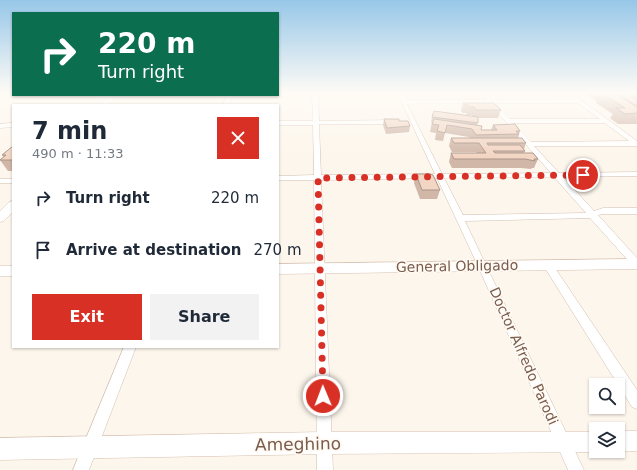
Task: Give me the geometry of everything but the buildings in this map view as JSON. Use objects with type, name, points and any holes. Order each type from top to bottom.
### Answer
[{"type":"street","points":[[316,114],[325,470]]},
{"type":"street","name":"Doctor Alfredo Parodi","points":[[410,114],[483,266],[576,470]]},
{"type":"street","points":[[503,114],[556,175],[594,214],[637,264]]},
{"type":"street","points":[[598,114],[637,143]]},
{"type":"street","points":[[510,121],[608,121]]},
{"type":"street","points":[[279,123],[399,122]]},
{"type":"street","points":[[406,122],[414,122]]},
{"type":"street","points":[[0,126],[12,126]]},
{"type":"street","points":[[530,144],[637,143]]},
{"type":"street","points":[[279,178],[637,174]]},
{"type":"street","points":[[0,181],[12,181]]},
{"type":"street","points":[[0,210],[12,198]]},
{"type":"street","points":[[0,218],[12,206]]},
{"type":"street","points":[[460,218],[587,216],[603,211],[637,211]]},
{"type":"street","name":"General Obligado","points":[[279,269],[637,264]]},
{"type":"street","points":[[548,265],[637,402]]},
{"type":"street","points":[[0,271],[12,271]]},
{"type":"street","points":[[81,470],[130,348]]},
{"type":"street","points":[[625,441],[637,440]]},
{"type":"street","name":"Ameghino","points":[[0,449],[91,446],[324,443],[589,442]]},
{"type":"route","points":[[323,396],[318,178],[583,175]]}]
